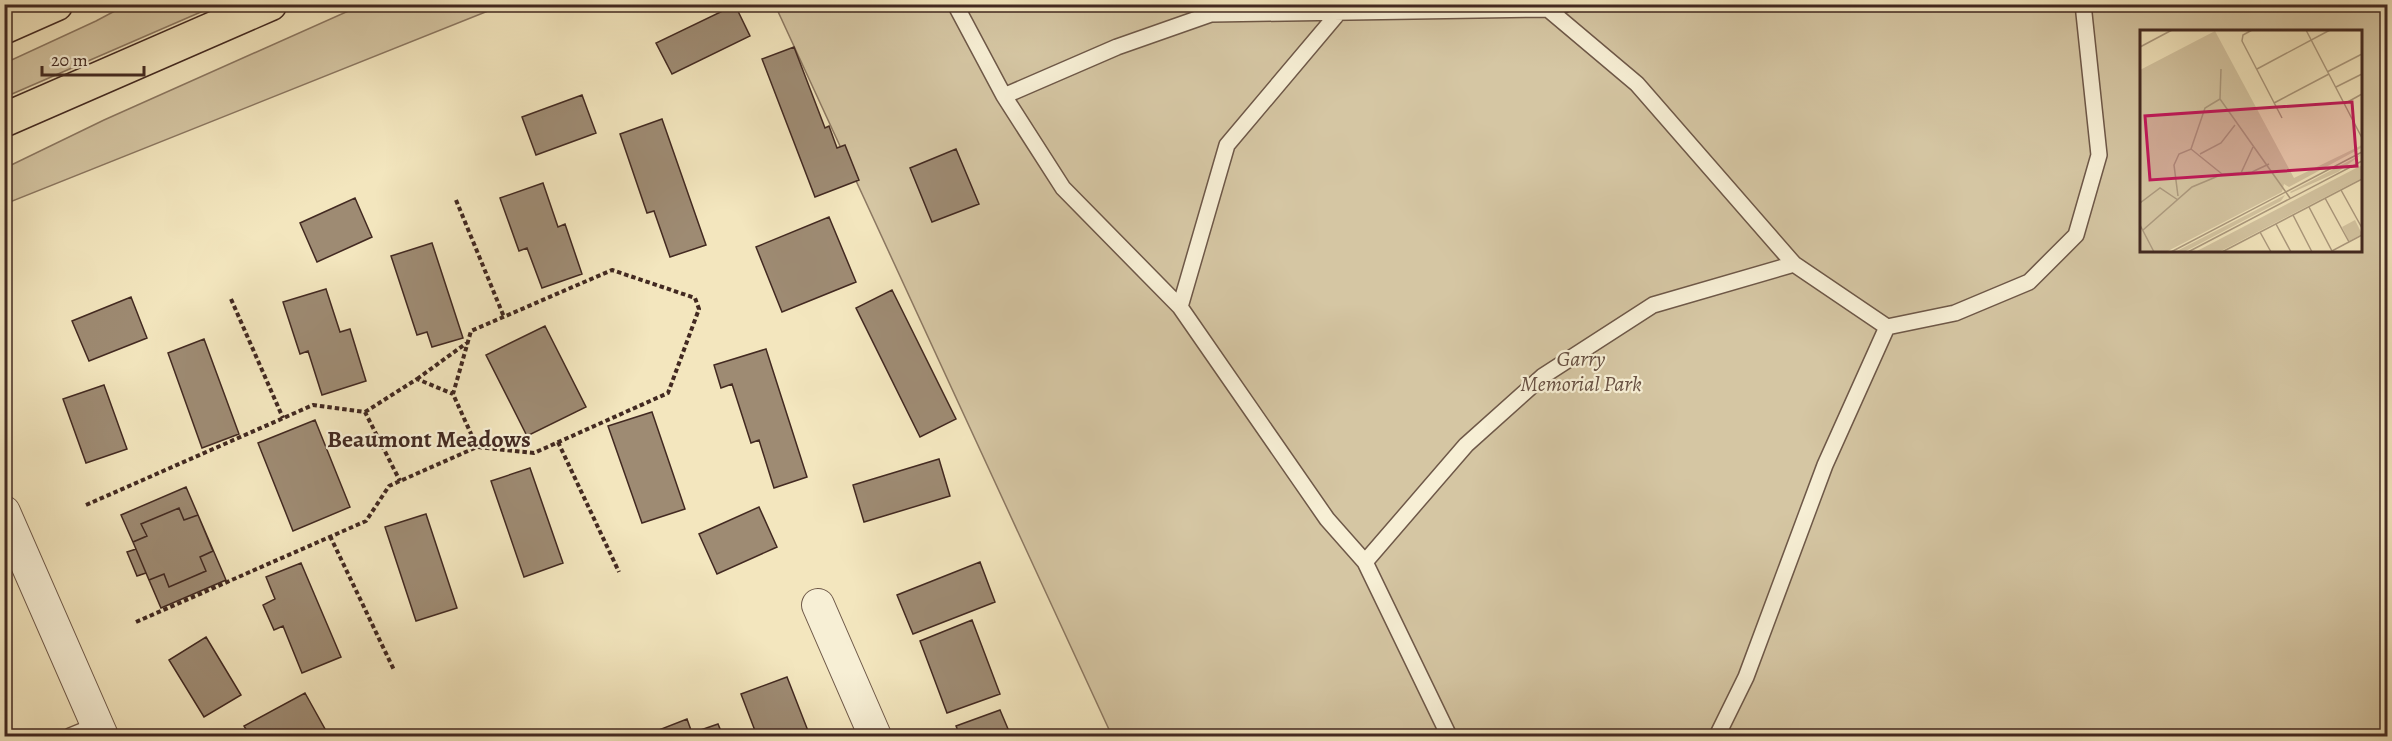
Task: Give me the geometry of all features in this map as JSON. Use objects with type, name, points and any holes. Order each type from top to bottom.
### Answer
[{"type":"main road","points":[[4,27],[56,4]]},
{"type":"main road","points":[[4,120],[270,4]]},
{"type":"street","points":[[8,529],[90,732]]},
{"type":"street","points":[[818,605],[875,736]]},
{"type":"lane","points":[[955,4],[1004,96],[1063,188],[1180,307],[1327,519],[1365,562],[1449,736]]},
{"type":"lane","points":[[1004,96],[1117,46],[1211,14],[1548,9],[1566,4]]},
{"type":"lane","points":[[1548,9],[1637,84],[1794,264],[1887,327],[1955,313],[2029,282],[2076,235],[2099,154],[2083,4]]},
{"type":"lane","points":[[1180,307],[1227,145],[1340,11]]},
{"type":"lane","points":[[1365,562],[1466,445],[1543,376],[1653,305],[1794,264]]},
{"type":"lane","points":[[1717,736],[1746,677],[1825,465],[1887,327]]},
{"type":"path","points":[[456,200],[504,317]]},
{"type":"path","points":[[136,622],[366,521],[389,486],[477,447],[534,453],[668,393],[699,309],[694,298],[612,270],[471,331],[453,394],[477,447]]},
{"type":"path","points":[[231,299],[283,418]]},
{"type":"path","points":[[86,505],[313,405],[365,412],[417,379],[468,341]]},
{"type":"path","points":[[417,379],[453,394]]},
{"type":"path","points":[[365,412],[400,481]]},
{"type":"path","points":[[558,442],[619,572]]},
{"type":"path","points":[[330,536],[394,670]]},
{"type":"green space","points":[[364,4],[503,5],[5,204],[5,168],[104,120]]},
{"type":"green space","points":[[126,5],[217,5],[5,97],[5,63]]},
{"type":"green space","name":"Garry Memorial Park","points":[[775,5],[2387,5],[2387,736],[1112,736]]},
{"type":"building","points":[[735,5],[750,36],[672,74],[656,43]]},
{"type":"building","points":[[794,47],[825,128],[829,126],[837,148],[845,145],[859,180],[815,197],[762,59]]},
{"type":"building","points":[[582,95],[596,133],[536,155],[522,117]]},
{"type":"building","points":[[662,119],[706,245],[670,257],[654,211],[647,213],[620,134]]},
{"type":"building","points":[[956,149],[979,204],[932,222],[910,168]]},
{"type":"building","points":[[543,183],[558,227],[565,224],[582,274],[542,288],[527,248],[519,251],[500,198]]},
{"type":"building","points":[[355,198],[372,237],[317,262],[300,223]]},
{"type":"building","points":[[829,217],[856,282],[782,312],[756,247]]},
{"type":"building","points":[[432,243],[463,338],[432,347],[427,332],[417,335],[391,256]]},
{"type":"building","points":[[326,289],[340,332],[350,329],[366,381],[322,395],[308,351],[300,354],[283,302]]},
{"type":"building","points":[[892,290],[956,419],[920,437],[856,308]]},
{"type":"building","points":[[131,297],[147,338],[89,361],[72,321]]},
{"type":"building","points":[[545,326],[586,407],[527,436],[486,355]]},
{"type":"building","points":[[204,339],[239,434],[202,448],[168,353]]},
{"type":"building","points":[[766,349],[807,477],[774,488],[759,440],[751,443],[732,384],[721,388],[714,365]]},
{"type":"building","points":[[104,385],[127,449],[86,463],[63,399]]},
{"type":"building","points":[[652,412],[685,509],[642,523],[608,426]]},
{"type":"building","points":[[315,420],[350,507],[293,531],[258,443]]},
{"type":"building","points":[[939,459],[950,496],[864,522],[853,485]]},
{"type":"building","points":[[530,468],[563,563],[524,577],[491,481]]},
{"type":"building","points":[[186,487],[226,580],[161,608],[146,573],[137,576],[127,552],[136,549],[121,515]]},
{"type":"building","points":[[759,507],[777,547],[717,574],[699,534]]},
{"type":"building","points":[[179,508],[184,520],[198,515],[213,551],[200,557],[206,571],[169,587],[164,574],[149,580],[133,542],[147,536],[141,524]]},
{"type":"building","points":[[426,514],[457,608],[416,621],[385,527]]},
{"type":"building","points":[[980,562],[995,602],[913,634],[897,595]]},
{"type":"building","points":[[301,563],[341,657],[302,673],[283,626],[274,630],[263,605],[275,599],[266,577]]},
{"type":"building","points":[[972,620],[1000,694],[947,713],[920,641]]},
{"type":"building","points":[[206,637],[241,695],[204,717],[169,660]]},
{"type":"building","points":[[787,677],[810,736],[757,736],[741,694]]},
{"type":"building","points":[[305,693],[325,729],[312,736],[250,736],[244,726]]},
{"type":"building","points":[[1000,710],[1011,736],[960,736],[956,726]]},
{"type":"building","points":[[687,719],[692,733],[718,724],[723,736],[653,736],[651,733]]},
{"type":"district","name":"Beaumont Meadows","points":[[429,439]]}]
